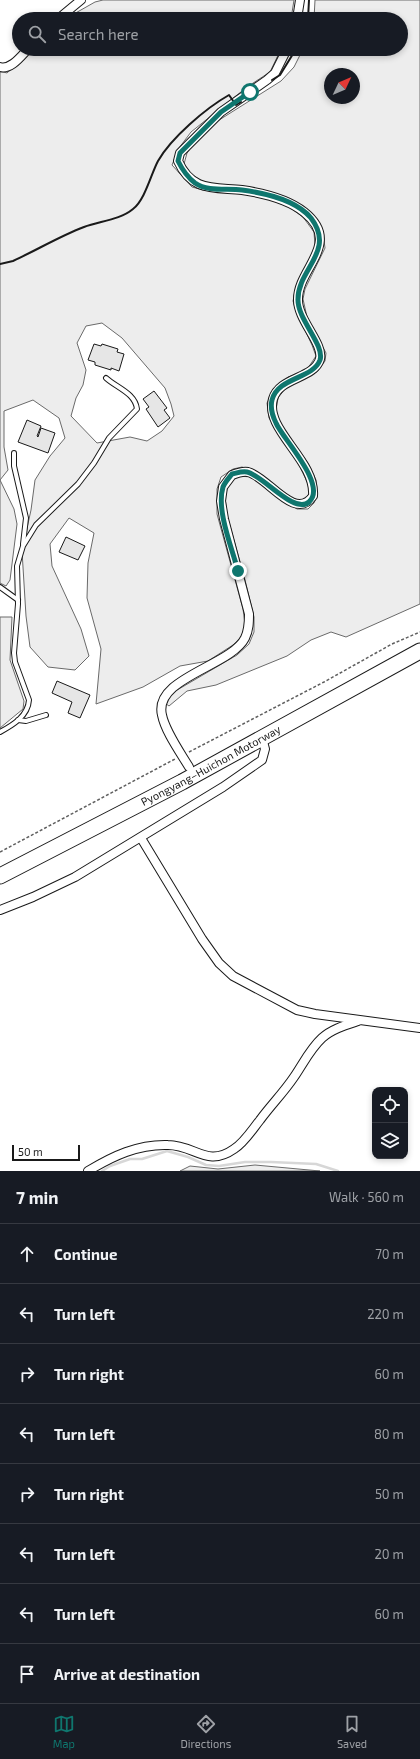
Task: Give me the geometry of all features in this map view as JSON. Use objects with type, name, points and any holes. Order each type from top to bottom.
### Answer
[{"type":"highway","name":"Pyongyang–Huichon Motorway","points":[[0,867],[184,760],[420,643]]},
{"type":"highway","name":"Pyongyang–Huichon Motorway","points":[[0,876],[182,782],[420,651]]},
{"type":"street","points":[[66,12],[81,0]]},
{"type":"street","points":[[298,12],[300,0]]},
{"type":"street","points":[[0,67],[6,68],[10,66],[21,56]]},
{"type":"street","points":[[184,760],[162,715],[163,698],[171,688],[219,660],[238,646],[245,639],[248,628],[249,614],[224,519],[221,501],[223,487],[232,474],[248,472],[295,504],[303,505],[309,502],[313,496],[311,478],[292,445],[276,424],[271,410],[273,398],[277,390],[285,384],[307,373],[318,363],[320,358],[320,349],[298,309],[298,298],[302,281],[320,247],[319,235],[316,227],[304,212],[296,206],[264,195],[201,186],[188,176],[178,161],[180,153],[221,112],[275,73],[284,56]]},
{"type":"street","points":[[0,910],[33,897],[76,877],[223,788],[262,760],[265,749],[262,738]]},
{"type":"street","points":[[141,838],[202,939],[219,963],[233,976],[297,1010],[315,1014],[420,1028]]},
{"type":"street","points":[[88,1171],[108,1160],[136,1148],[177,1146],[212,1158],[224,1155],[235,1149],[281,1095],[310,1051],[323,1037],[334,1030],[360,1020]]},
{"type":"lane","points":[[23,546],[36,525],[78,484],[94,463],[109,438],[137,409],[136,402],[131,396],[106,378]]},
{"type":"lane","points":[[0,732],[18,720],[29,706],[29,700],[15,662],[18,600],[17,566],[23,546],[26,518],[14,466],[14,453]]},
{"type":"lane","points":[[0,587],[18,600]]},
{"type":"lane","points":[[18,720],[26,721],[46,715]]},
{"type":"path","points":[[0,852],[184,760],[392,644],[420,632]]},
{"type":"shaded area","points":[[103,0],[294,0],[292,12],[77,12],[95,2]]},
{"type":"shaded area","points":[[315,0],[420,0],[420,604],[346,637],[331,632],[311,640],[287,656],[216,685],[187,691],[169,706],[165,703],[172,693],[237,655],[249,644],[254,632],[254,617],[227,515],[225,497],[228,485],[233,479],[239,476],[251,477],[297,509],[308,509],[314,503],[317,495],[316,480],[308,463],[279,422],[276,410],[278,398],[284,390],[291,384],[317,372],[325,361],[326,353],[307,317],[303,299],[305,289],[325,248],[323,233],[318,222],[309,211],[299,204],[206,184],[191,174],[184,164],[187,153],[194,143],[216,122],[281,81],[294,67],[300,56],[408,56],[408,12],[314,12]]},
{"type":"shaded area","points":[[25,56],[278,56],[270,72],[247,87],[191,132],[179,148],[172,165],[192,187],[203,190],[243,193],[271,200],[289,207],[303,217],[314,232],[315,246],[311,259],[296,288],[293,301],[316,356],[308,368],[298,374],[288,377],[275,388],[267,403],[269,418],[293,452],[309,486],[309,494],[301,501],[292,498],[257,472],[242,467],[233,469],[221,477],[217,489],[217,514],[243,609],[245,624],[242,637],[233,645],[208,661],[180,666],[143,687],[96,704],[101,649],[87,598],[88,563],[94,533],[69,518],[50,544],[52,566],[81,629],[89,656],[75,670],[48,667],[30,647],[26,616],[22,551],[31,510],[35,480],[50,456],[65,438],[59,418],[33,400],[4,411],[4,447],[8,470],[0,480],[0,71],[7,73]],"holes":[[[102,323],[122,338],[165,388],[174,416],[162,431],[147,441],[130,437],[97,443],[71,416],[76,398],[83,385],[86,370],[77,343],[86,326]]]},
{"type":"shaded area","points":[[0,480],[14,509],[17,524],[10,580],[6,586],[0,583]]},
{"type":"shaded area","points":[[0,617],[12,617],[10,660],[24,701],[23,709],[0,728]]},
{"type":"shaded area","points":[[255,1165],[320,1171],[180,1171],[190,1166],[218,1169]]},
{"type":"building","points":[[94,344],[101,346],[102,344],[118,349],[117,352],[124,354],[119,371],[95,365],[95,362],[88,360]]},
{"type":"building","points":[[154,391],[167,408],[164,410],[170,418],[158,427],[146,409],[149,407],[143,399]]},
{"type":"building","points":[[27,420],[41,426],[37,436],[38,437],[41,428],[55,433],[48,453],[18,442]]},
{"type":"building","points":[[66,537],[85,546],[78,560],[59,552]]},
{"type":"building","points":[[57,681],[90,695],[80,718],[68,713],[72,702],[52,693]]},
{"type":"waterway","points":[[102,1171],[110,1166],[130,1159],[142,1159],[167,1151],[188,1157],[206,1165],[219,1166],[245,1162],[316,1164],[338,1171]]},
{"type":"wall","points":[[308,12],[309,0]]},
{"type":"wall","points":[[272,80],[280,75],[292,56]]},
{"type":"wall","points":[[0,264],[13,261],[57,239],[90,225],[128,213],[141,200],[155,166],[164,152],[180,133],[210,108],[229,95],[236,105],[241,102]]},
{"type":"route","points":[[238,571],[224,519],[221,501],[223,487],[232,474],[248,472],[295,504],[303,505],[309,502],[314,491],[311,478],[292,445],[276,424],[271,410],[273,398],[277,390],[285,384],[307,373],[318,363],[320,358],[320,349],[298,309],[299,289],[320,247],[319,235],[310,218],[296,206],[288,202],[242,190],[208,188],[201,186],[188,176],[178,161],[180,153],[189,142],[233,102],[250,92]]}]
